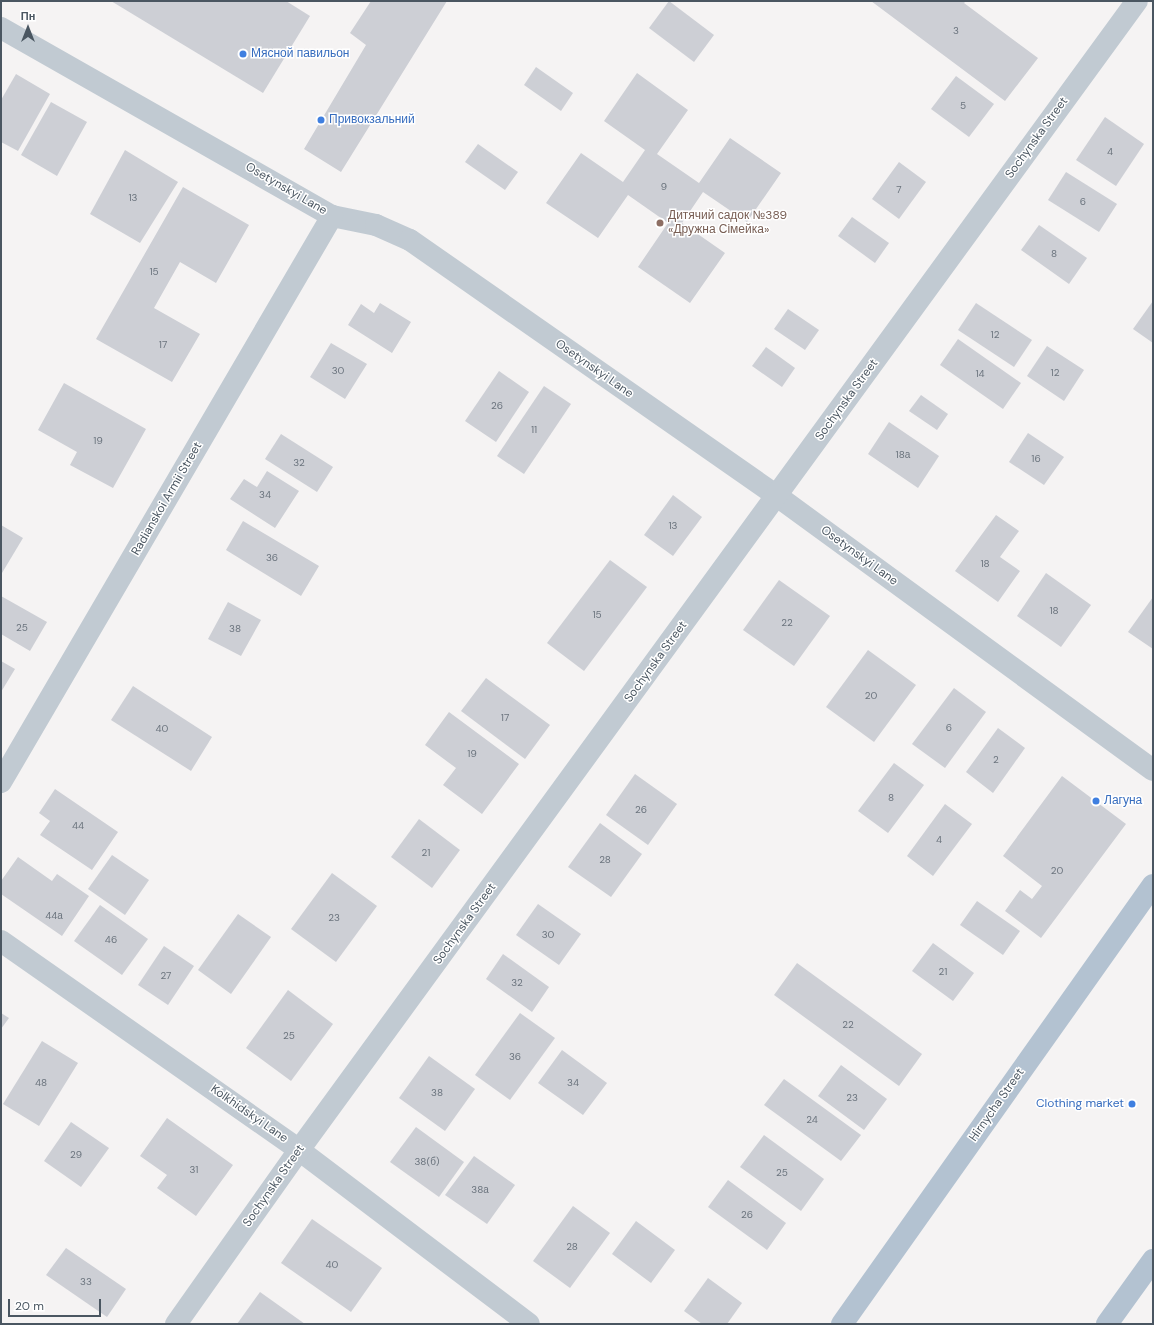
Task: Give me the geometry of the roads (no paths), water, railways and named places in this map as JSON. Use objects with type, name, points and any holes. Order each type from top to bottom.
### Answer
[{"type":"main road","name":"Hirnycha Street","points":[[842,1324],[1153,885]]},
{"type":"main road","points":[[1108,1324],[1153,1260]]},
{"type":"street","name":"Sochynska Street","points":[[176,1324],[299,1150],[1137,1]]},
{"type":"street","name":"Osetynskyi Lane","points":[[1,28],[332,216],[376,224],[410,240],[777,496],[1153,770]]},
{"type":"street","name":"Radianskoi Armii Street","points":[[1,782],[332,216]]},
{"type":"street","name":"Kolkhidskyi Lane","points":[[1,941],[299,1150],[529,1324]]},
{"type":"place","name":"Мясной павильон","points":[[243,54]]},
{"type":"place","name":"Привокзальний","points":[[321,120]]},
{"type":"place","name":"Дитячий садок №389 «Дружна Сімейка»","points":[[660,223]]},
{"type":"place","name":"Лагуна","points":[[1096,801]]},
{"type":"place","name":"Clothing market","points":[[1132,1104]]}]
